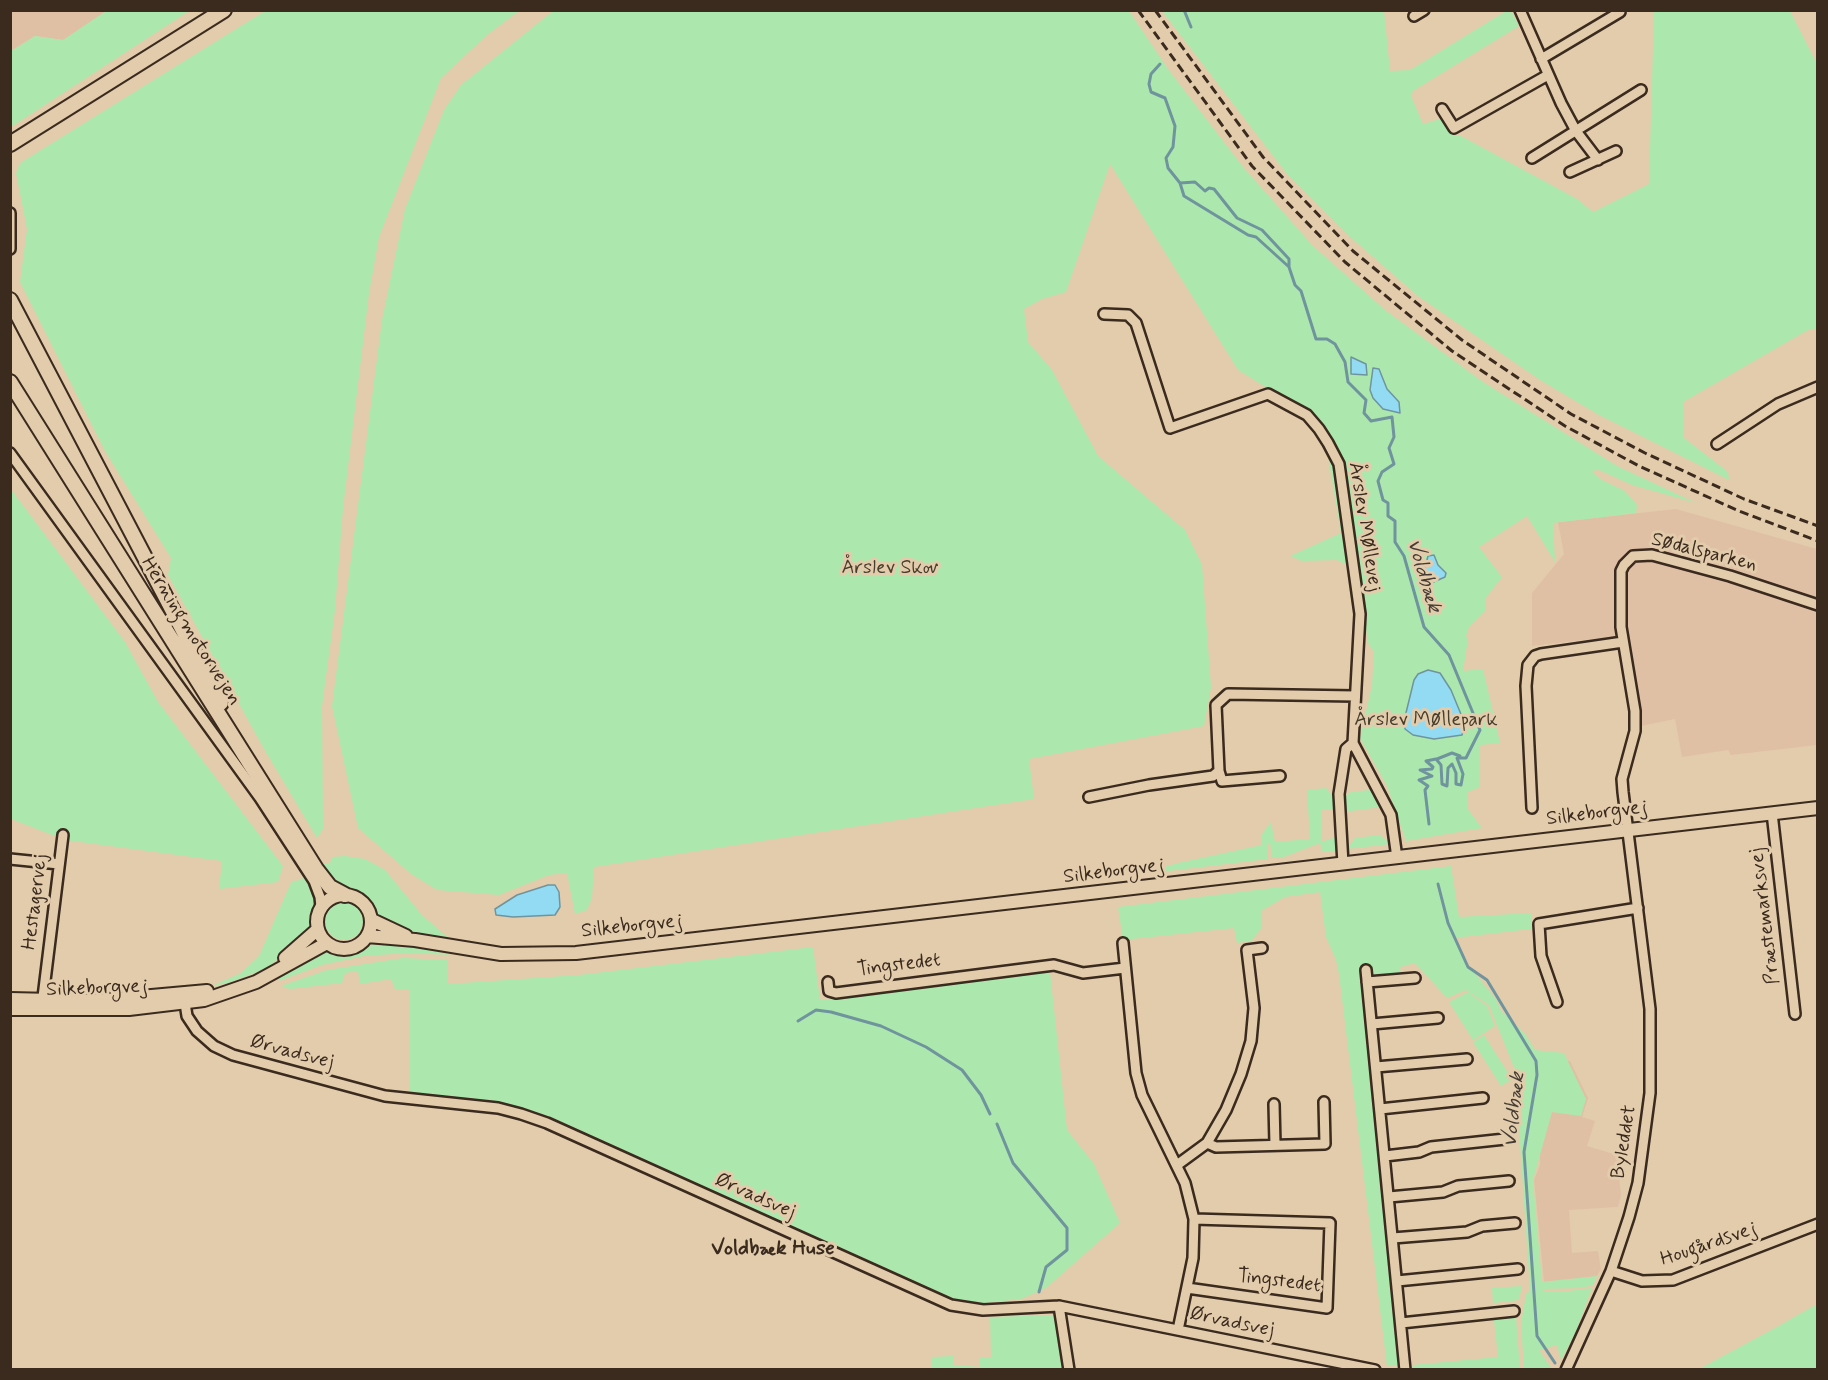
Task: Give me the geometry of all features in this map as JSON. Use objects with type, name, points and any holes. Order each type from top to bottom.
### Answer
[{"type":"highway","points":[[10,144],[38,129],[224,10]]},
{"type":"highway","points":[[10,155],[38,129]]},
{"type":"highway","points":[[10,300],[268,793]]},
{"type":"highway","name":"Herningmotorvejen","points":[[10,382],[326,882],[345,895]]},
{"type":"main road","name":"Silkeborgvej","points":[[367,936],[415,940],[501,954],[585,952],[1818,808]]},
{"type":"main road","points":[[345,895],[363,902],[372,920],[367,936],[362,942],[349,949],[327,943],[318,929],[317,918],[321,907],[332,898],[345,895]]},
{"type":"main road","name":"Silkeborgvej","points":[[372,920],[415,940]]},
{"type":"main road","name":"Silkeborgvej","points":[[184,999],[248,980],[290,955],[318,929]]},
{"type":"main road","name":"Silkeborgvej","points":[[10,999],[41,1005],[129,1009],[231,992],[256,982],[327,943]]},
{"type":"main road","name":"Silkeborgvej","points":[[10,1009],[41,1005]]},
{"type":"street","points":[[1414,16],[1424,10]]},
{"type":"street","points":[[1520,10],[1576,132],[1598,160]]},
{"type":"street","points":[[1541,59],[1620,12]]},
{"type":"street","points":[[1442,109],[1454,128],[1548,75]]},
{"type":"street","points":[[1532,158],[1641,90]]},
{"type":"street","points":[[1570,172],[1616,151]]},
{"type":"street","points":[[10,213],[10,249]]},
{"type":"street","name":"Årslev Møllevej","points":[[1104,314],[1128,315],[1136,323],[1170,428],[1268,394],[1306,415],[1319,429],[1339,464],[1358,596],[1360,649],[1353,743],[1346,749],[1339,794],[1343,864]]},
{"type":"street","points":[[1717,444],[1778,404],[1818,387]]},
{"type":"street","name":"Herningmotorvejen","points":[[10,453],[260,798],[314,881],[321,907]]},
{"type":"street","name":"Sødalsparken","points":[[1623,642],[1621,571],[1628,560],[1640,555],[1652,555],[1730,576],[1818,605]]},
{"type":"street","points":[[1532,808],[1527,665],[1535,656],[1541,654],[1623,642]]},
{"type":"street","name":"Byleddet","points":[[1566,1370],[1611,1271],[1638,1183],[1650,1093],[1650,1009],[1622,778],[1635,731],[1635,711],[1623,642]]},
{"type":"street","points":[[1280,776],[1222,781],[1219,771],[1216,705],[1228,694],[1355,696]]},
{"type":"street","points":[[1353,743],[1391,815],[1397,858]]},
{"type":"street","points":[[1089,797],[1149,785],[1213,776],[1219,771]]},
{"type":"street","name":"Præstemarksvej","points":[[1772,813],[1795,1014]]},
{"type":"street","name":"Hestagervej","points":[[41,1005],[63,835]]},
{"type":"street","points":[[10,859],[59,864]]},
{"type":"street","points":[[1557,1002],[1541,956],[1539,924],[1638,908]]},
{"type":"street","points":[[1123,943],[1136,1073],[1142,1095],[1177,1165],[1191,1199],[1194,1219],[1193,1258],[1178,1330]]},
{"type":"street","points":[[1177,1165],[1207,1143],[1226,1110],[1251,1041],[1254,1008],[1247,950],[1262,948]]},
{"type":"street","name":"Tingstedet","points":[[828,982],[829,991],[836,993],[1054,965],[1083,973],[1125,968]]},
{"type":"street","points":[[1366,970],[1405,1370]]},
{"type":"street","points":[[1367,982],[1415,978]]},
{"type":"street","name":"Ørvadsvej","points":[[184,999],[190,1022],[197,1031],[214,1046],[233,1055],[386,1096],[498,1108],[547,1123],[951,1305],[982,1310],[1059,1306],[1375,1370]]},
{"type":"street","points":[[1372,1024],[1438,1017]]},
{"type":"street","points":[[1376,1067],[1467,1059]]},
{"type":"street","points":[[1380,1109],[1483,1098]]},
{"type":"street","points":[[1207,1143],[1216,1147],[1325,1144],[1324,1102]]},
{"type":"street","points":[[1274,1104],[1275,1145]]},
{"type":"street","points":[[1384,1156],[1419,1152],[1431,1147],[1505,1139]]},
{"type":"street","points":[[1389,1197],[1443,1192],[1458,1186],[1509,1181]]},
{"type":"street","name":"Tingstedet","points":[[1187,1288],[1327,1308],[1330,1223],[1194,1219]]},
{"type":"street","points":[[1393,1238],[1467,1232],[1482,1226],[1515,1223]]},
{"type":"street","name":"Hougårdsvej","points":[[1611,1271],[1642,1281],[1673,1280],[1818,1224]]},
{"type":"street","points":[[1397,1281],[1518,1269]]},
{"type":"street","points":[[1059,1306],[1069,1370]]},
{"type":"street","points":[[1401,1323],[1514,1311]]},
{"type":"shaded area","points":[[11,11],[109,11],[63,40],[35,36],[11,51]]},
{"type":"shaded area","points":[[1676,509],[1817,549],[1817,745],[1731,755],[1728,750],[1682,757],[1675,719],[1641,726],[1627,635],[1532,646],[1532,593],[1564,554],[1558,522]]},
{"type":"shaded area","points":[[1547,1058],[1570,1061],[1588,1098],[1582,1117],[1595,1121],[1587,1146],[1617,1155],[1621,1195],[1618,1207],[1569,1210],[1572,1253],[1598,1251],[1601,1269],[1597,1276],[1587,1279],[1544,1282],[1534,1180],[1540,1165],[1539,1103]]},
{"type":"green space","points":[[106,11],[189,11],[11,127],[11,51],[35,36],[63,40]]},
{"type":"green space","points":[[265,11],[519,11],[487,35],[441,78],[379,237],[369,293],[343,508],[335,610],[322,706],[323,829],[317,838],[264,749],[168,575],[171,558],[105,451],[20,282],[27,229],[16,173],[20,163]]},
{"type":"green space","points":[[553,11],[1129,11],[1168,69],[1243,167],[1313,246],[1385,310],[1483,382],[1617,466],[1696,503],[1632,485],[1599,470],[1591,471],[1602,480],[1625,491],[1637,505],[1636,513],[1553,523],[1555,562],[1527,516],[1479,547],[1502,577],[1485,599],[1486,610],[1469,627],[1463,671],[1483,669],[1500,743],[1480,745],[1480,787],[1468,792],[1467,808],[1482,828],[1406,841],[1387,786],[1360,738],[1372,685],[1374,652],[1368,643],[1361,592],[1353,568],[1337,560],[1302,561],[1290,556],[1341,533],[1326,445],[1301,409],[1238,370],[1110,164],[1066,292],[1042,299],[1024,309],[1028,342],[1052,370],[1098,456],[1185,530],[1202,565],[1211,687],[1204,726],[1029,759],[1034,799],[594,867],[592,898],[587,910],[575,914],[567,873],[549,875],[499,895],[437,890],[411,874],[358,828],[332,706],[382,320],[405,209],[444,110],[461,85]],"holes":[[[1426,559],[1443,570],[1444,578],[1431,582],[1423,577]]]},
{"type":"green space","points":[[1162,11],[1384,11],[1390,71],[1410,70],[1506,11],[1511,11],[1519,26],[1413,91],[1411,96],[1423,124],[1443,118],[1453,135],[1461,136],[1577,199],[1593,212],[1649,184],[1654,11],[1790,11],[1817,64],[1817,328],[1808,330],[1683,402],[1684,438],[1728,472],[1729,480],[1599,415],[1540,380],[1418,296],[1349,236],[1287,174]]},
{"type":"green space","points":[[10,488],[125,642],[158,702],[283,866],[278,882],[219,889],[222,861],[65,840],[11,819]]},
{"type":"green space","points":[[1326,788],[1334,797],[1334,809],[1321,810],[1321,842],[1336,837],[1336,851],[1322,852],[1320,843],[1284,857],[1272,858],[1270,843],[1267,844],[1268,859],[1160,872],[1164,867],[1178,863],[1262,845],[1261,835],[1271,822],[1275,842],[1310,839],[1307,790]]},
{"type":"green space","points":[[1369,790],[1376,793],[1381,807],[1344,812],[1345,796],[1351,792]]},
{"type":"green space","points":[[1380,835],[1391,844],[1347,849],[1355,838]]},
{"type":"green space","points":[[332,857],[365,859],[385,870],[422,915],[452,941],[419,935],[391,926],[376,914],[368,899],[359,893],[340,888],[318,866],[330,863]]},
{"type":"green space","points":[[1451,866],[1459,917],[1531,913],[1531,929],[1454,938],[1468,965],[1496,999],[1501,1011],[1525,1034],[1535,1050],[1564,1053],[1586,1099],[1581,1116],[1552,1112],[1533,1180],[1542,1282],[1597,1276],[1593,1285],[1581,1288],[1543,1289],[1543,1292],[1592,1288],[1575,1334],[1561,1360],[1557,1345],[1539,1350],[1552,1369],[1524,1369],[1521,1323],[1526,1294],[1529,1292],[1529,1275],[1515,1070],[1489,1005],[1466,990],[1447,998],[1415,963],[1400,967],[1401,974],[1373,978],[1371,968],[1360,969],[1400,1366],[1387,1366],[1339,974],[1336,960],[1326,937],[1320,892],[1285,897],[1261,911],[1262,928],[1251,941],[1237,943],[1234,928],[1123,940],[1118,907]]},
{"type":"green space","points":[[306,874],[316,893],[316,902],[311,925],[298,944],[265,969],[228,983],[212,986],[241,973],[259,956],[292,881],[301,880]]},
{"type":"green space","points":[[344,902],[358,907],[363,921],[358,935],[344,940],[330,935],[325,921],[330,907]]},
{"type":"green space","points":[[399,943],[450,955],[407,953],[364,956],[322,965],[279,981],[279,973],[305,957],[332,951],[351,953],[366,945]]},
{"type":"green space","points":[[813,947],[820,1000],[1050,972],[1067,1130],[1094,1164],[1120,1223],[1046,1288],[1021,1299],[977,1304],[963,1303],[548,1116],[509,1104],[410,1094],[409,989],[395,989],[391,979],[360,984],[358,971],[345,973],[342,983],[290,989],[281,986],[327,970],[403,958],[447,960],[448,984],[579,975]]},
{"type":"green space","points":[[1468,992],[1487,1006],[1495,1026],[1473,1040],[1449,1002]]},
{"type":"green space","points":[[1484,1035],[1512,1079],[1501,1086],[1473,1042]]},
{"type":"green space","points":[[1522,1286],[1519,1300],[1493,1303],[1492,1288]]},
{"type":"green space","points":[[1817,1304],[1817,1369],[1699,1369],[1775,1328]]},
{"type":"green space","points":[[1055,1315],[1062,1369],[931,1369],[931,1357],[953,1356],[954,1365],[979,1367],[979,1357],[991,1357],[990,1317]]},
{"type":"green space","points":[[1516,1317],[1520,1369],[1413,1368],[1412,1365],[1498,1357],[1494,1320]]},
{"type":"water","points":[[1351,357],[1366,364],[1367,375],[1351,374]]},
{"type":"water","points":[[1373,368],[1379,369],[1387,389],[1399,402],[1400,413],[1383,409],[1373,398],[1370,390]]},
{"type":"water","points":[[1434,555],[1438,565],[1446,573],[1445,577],[1429,584],[1422,579],[1428,556]]},
{"type":"water","points":[[1428,670],[1440,673],[1451,690],[1465,724],[1462,735],[1434,739],[1413,735],[1405,729],[1404,721],[1414,680],[1418,674]]},
{"type":"water","points":[[555,885],[559,892],[560,907],[555,915],[513,917],[496,915],[495,909],[517,895]]},
{"type":"waterway","name":"Voldbæk","points":[[1184,10],[1191,27]]},
{"type":"waterway","name":"Voldbæk","points":[[1160,64],[1151,74],[1149,84],[1151,92],[1165,98],[1175,126],[1173,147],[1166,158],[1168,168],[1180,183],[1184,196],[1248,235],[1256,237],[1289,267],[1295,285],[1301,291],[1316,339],[1327,339],[1335,344],[1345,362],[1348,382],[1366,400],[1364,413],[1371,421],[1392,417],[1394,437],[1389,448],[1394,464],[1382,472],[1378,481],[1383,500],[1388,503],[1388,516],[1395,521],[1395,542],[1404,556],[1424,627],[1449,655],[1480,730],[1466,758],[1457,758],[1463,774],[1461,785],[1456,784],[1456,773],[1452,764],[1448,768],[1447,786],[1442,784],[1441,765],[1436,759],[1426,761],[1433,767],[1432,769],[1420,770],[1432,776],[1419,780],[1428,786],[1425,790],[1429,824]]},
{"type":"waterway","name":"Voldbæk","points":[[1180,183],[1195,182],[1205,191],[1209,188],[1214,189],[1237,218],[1262,230],[1289,259],[1289,267]]},
{"type":"waterway","points":[[1437,759],[1452,753],[1460,756]]},
{"type":"waterway","name":"Voldbæk","points":[[1438,884],[1448,923],[1468,967],[1487,980],[1536,1061],[1537,1075],[1524,1152],[1537,1336],[1555,1363]]},
{"type":"waterway","points":[[798,1021],[816,1010],[831,1012],[881,1026],[926,1047],[962,1070],[981,1095],[990,1114]]},
{"type":"waterway","points":[[997,1124],[1013,1163],[1067,1228],[1067,1250],[1046,1267],[1039,1292]]},
{"type":"railway","points":[[1138,10],[1252,166],[1345,262],[1452,351],[1565,426],[1639,466],[1739,511],[1818,541]]},
{"type":"railway","points":[[1155,10],[1263,157],[1353,251],[1462,340],[1571,414],[1645,453],[1744,499],[1818,526]]},
{"type":"district","name":"Voldbæk Huse","points":[[773,1250]]},
{"type":"park label","name":"Årslev Skov","points":[[890,569]]},
{"type":"park label","name":"Årslev Møllepark","points":[[1426,721]]}]
